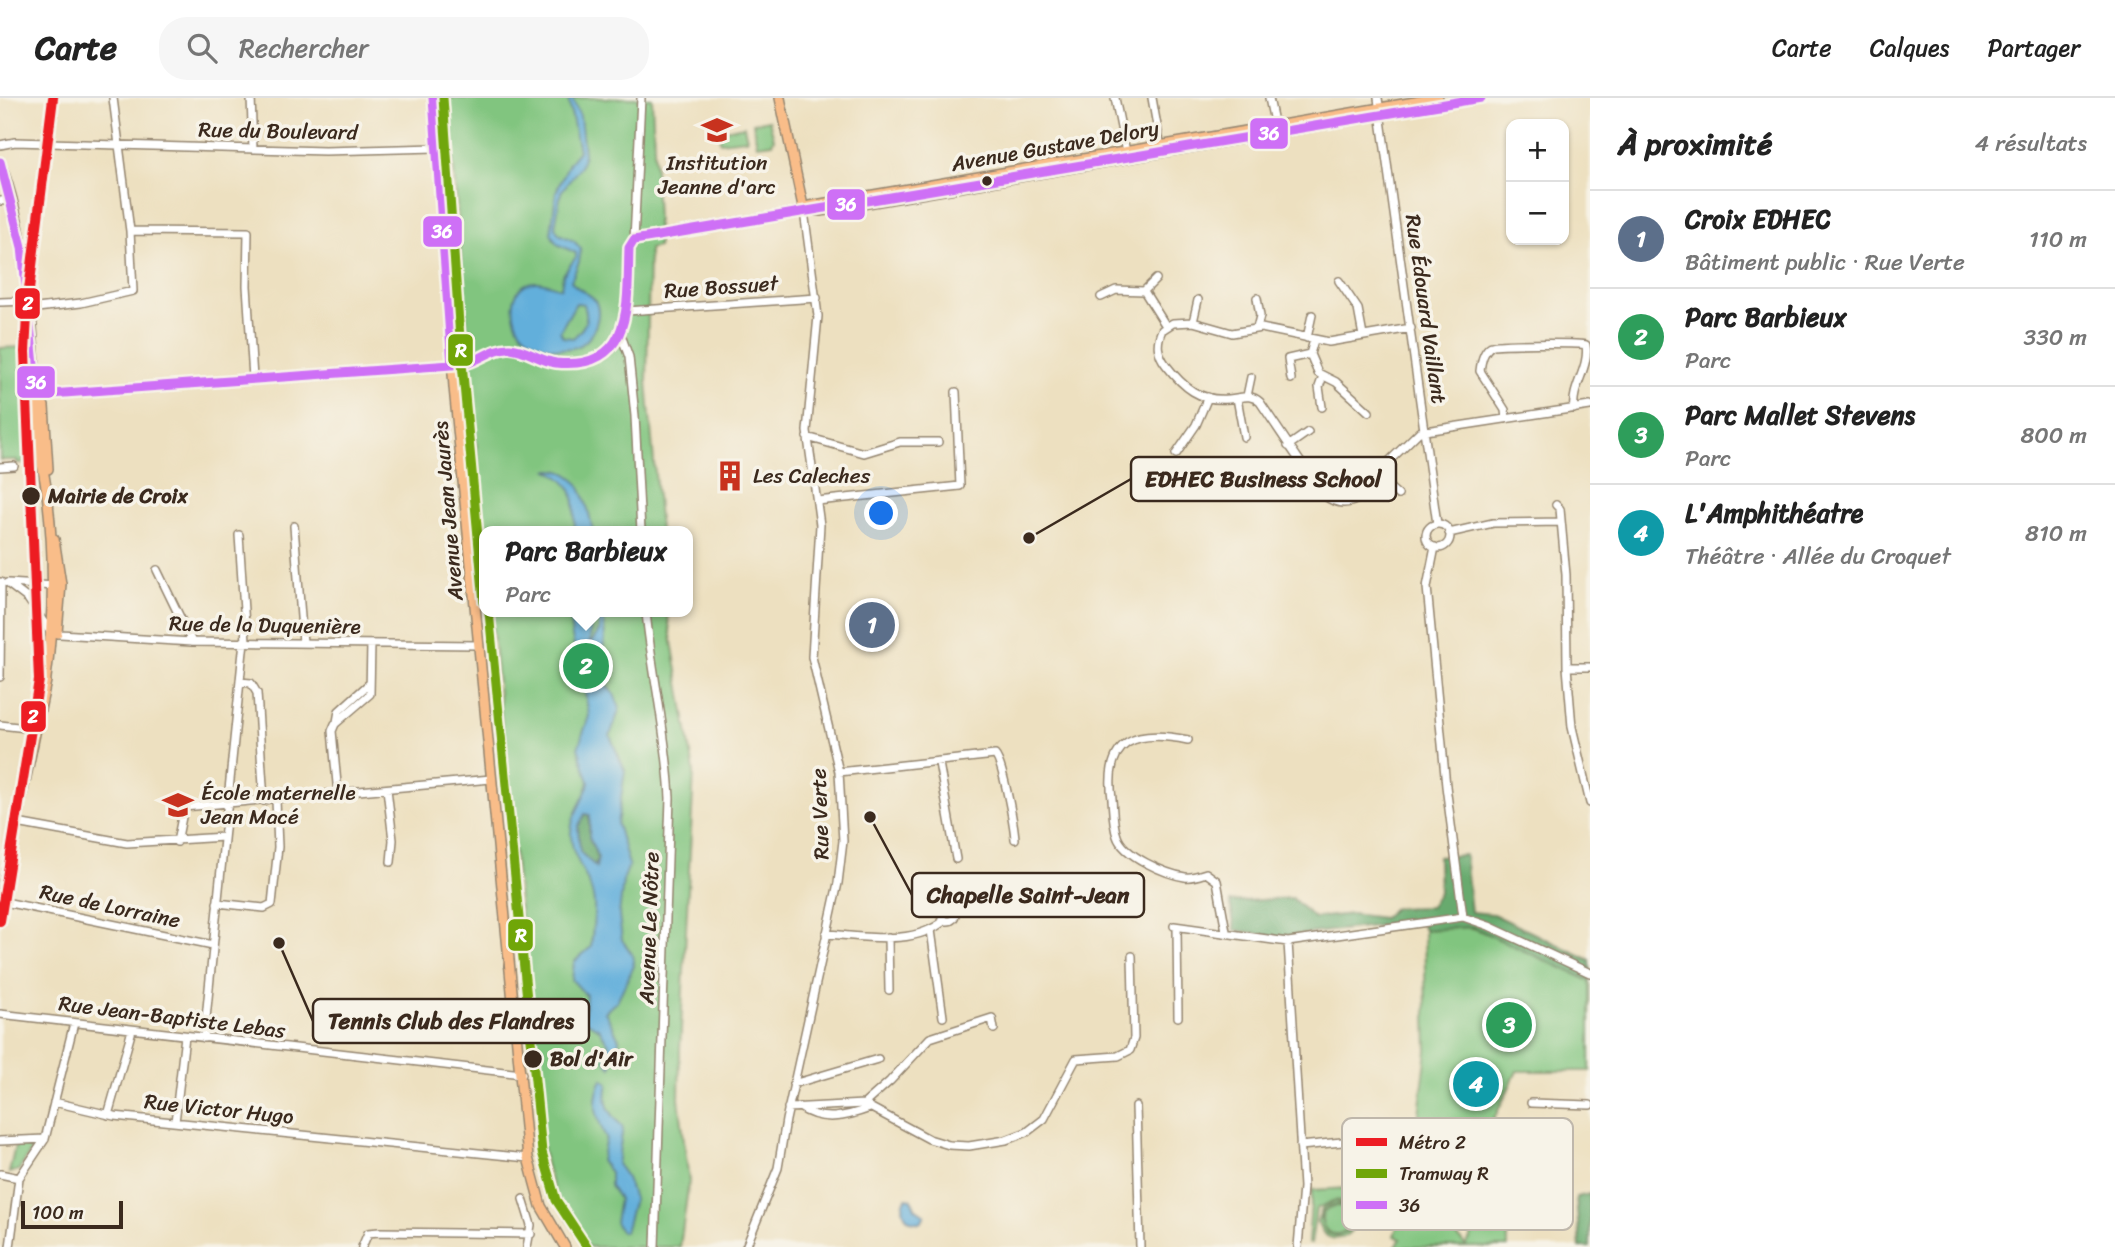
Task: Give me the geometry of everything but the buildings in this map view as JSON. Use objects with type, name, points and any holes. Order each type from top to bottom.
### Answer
[{"type":"main road","name":"Avenue Jean Jaurès","points":[[433,98],[452,365],[528,1158],[541,1206],[564,1246]]},
{"type":"main road","points":[[780,98],[804,211]]},
{"type":"main road","name":"Avenue Gustave Delory","points":[[804,211],[809,206],[1380,112],[1438,98]]},
{"type":"main road","name":"Avenue Gustave Delory","points":[[634,240],[804,211],[823,211],[1275,127],[1481,98]]},
{"type":"main road","points":[[0,162],[13,200],[30,306],[57,587],[54,633],[45,686],[0,901]]},
{"type":"main road","points":[[452,365],[473,362],[508,348],[555,362],[586,360],[606,351],[621,335],[627,311],[628,249],[634,240]]},
{"type":"street","points":[[0,302],[30,306],[81,303],[132,292],[130,231],[113,98]]},
{"type":"street","points":[[251,98],[253,149]]},
{"type":"street","points":[[634,240],[641,98]]},
{"type":"street","points":[[1115,98],[1126,152]]},
{"type":"street","points":[[1152,98],[1161,149]]},
{"type":"street","points":[[1269,98],[1275,127]]},
{"type":"street","name":"Rue Édouard Vaillant","points":[[1378,98],[1437,524]]},
{"type":"street","name":"Rue du Boulevard","points":[[0,145],[15,142],[253,149],[436,148]]},
{"type":"street","points":[[0,201],[13,200]]},
{"type":"street","name":"Rue Verte","points":[[746,1247],[778,1168],[788,1108],[842,853],[839,772],[812,657],[820,532],[807,437],[817,337],[817,298],[804,211]]},
{"type":"street","points":[[130,231],[248,232],[247,286],[253,378]]},
{"type":"street","points":[[1101,297],[1116,290],[1144,291],[1156,279]]},
{"type":"street","points":[[1339,281],[1356,305],[1363,336]]},
{"type":"street","points":[[1144,291],[1166,326]]},
{"type":"street","name":"Rue Bossuet","points":[[627,311],[817,298]]},
{"type":"street","points":[[1257,298],[1260,316],[1257,328]]},
{"type":"street","points":[[1193,322],[1198,300]]},
{"type":"street","points":[[1312,315],[1312,365],[1323,376],[1336,382],[1369,412]]},
{"type":"street","points":[[1411,328],[1335,341],[1310,339],[1257,328],[1233,333],[1193,322],[1178,322],[1166,326],[1159,338],[1160,356],[1182,386],[1208,397],[1256,398],[1268,410],[1288,446],[1320,491],[1335,502],[1357,500],[1409,441],[1425,430],[1590,406]]},
{"type":"street","points":[[621,335],[629,362],[634,406],[641,526]]},
{"type":"street","points":[[1506,419],[1503,406],[1480,374],[1486,352],[1498,343],[1537,346],[1580,342],[1586,345],[1589,352],[1587,367],[1574,397],[1574,409]]},
{"type":"street","points":[[1291,379],[1289,359],[1310,354]]},
{"type":"street","points":[[40,395],[337,371],[452,365]]},
{"type":"street","points":[[1322,407],[1319,387],[1323,376]]},
{"type":"street","points":[[1247,396],[1251,377]]},
{"type":"street","points":[[817,501],[960,486],[956,392]]},
{"type":"street","points":[[1177,454],[1196,425],[1208,397]]},
{"type":"street","points":[[1237,398],[1244,437]]},
{"type":"street","points":[[1288,446],[1308,432]]},
{"type":"street","points":[[807,437],[859,453],[877,451],[900,442],[938,442]]},
{"type":"street","points":[[0,467],[14,466]]},
{"type":"street","points":[[1376,477],[1398,495]]},
{"type":"street","points":[[1556,505],[1561,522],[1566,584],[1567,667],[1574,738],[1590,803]]},
{"type":"street","points":[[1449,533],[1493,523],[1561,522]]},
{"type":"street","points":[[1437,524],[1445,526],[1449,533],[1446,544],[1435,547],[1429,544],[1426,535],[1429,528],[1437,524]]},
{"type":"street","points":[[294,526],[303,643]]},
{"type":"street","points":[[204,1038],[245,641],[239,535]]},
{"type":"street","points":[[1435,547],[1427,587],[1446,786],[1463,917]]},
{"type":"street","points":[[156,570],[192,642]]},
{"type":"street","points":[[3,582],[57,587]]},
{"type":"street","points":[[1,677],[3,582]]},
{"type":"street","points":[[3,582],[28,599],[54,633]]},
{"type":"street","name":"Avenue Le Nôtre","points":[[647,617],[657,696],[668,746],[670,798],[655,1247]]},
{"type":"street","name":"Rue de la Duquenière","points":[[54,633],[192,642],[478,645]]},
{"type":"street","points":[[338,794],[332,731],[337,722],[369,697],[371,644]]},
{"type":"street","points":[[1567,667],[1590,667]]},
{"type":"street","points":[[240,682],[251,683],[257,693],[264,801]]},
{"type":"street","points":[[0,725],[36,729]]},
{"type":"street","points":[[1188,740],[1147,735],[1119,749],[1111,760],[1109,773],[1117,838],[1132,856],[1184,877],[1206,873],[1217,881],[1226,931]]},
{"type":"street","points":[[839,772],[995,755],[1000,760],[1004,790],[1013,813],[1015,839]]},
{"type":"street","points":[[939,763],[956,859]]},
{"type":"street","points":[[177,842],[184,807],[491,779]]},
{"type":"street","points":[[387,789],[393,840],[391,862]]},
{"type":"street","points":[[218,903],[264,908],[272,904],[279,839],[276,800]]},
{"type":"street","points":[[16,823],[118,842],[177,842],[224,837]]},
{"type":"street","name":"Rue de Lorraine","points":[[0,901],[213,946]]},
{"type":"street","points":[[1178,1017],[1175,926],[1226,931],[1288,942],[1463,917],[1489,926],[1590,973]]},
{"type":"street","points":[[826,934],[888,937],[931,930],[945,920]]},
{"type":"street","points":[[931,930],[943,1017]]},
{"type":"street","points":[[888,937],[889,990]]},
{"type":"street","points":[[1288,942],[1303,1187],[1298,1247]]},
{"type":"street","points":[[788,1108],[867,1106],[929,1139],[948,1145],[969,1146],[1006,1140],[1027,1132],[1044,1119],[1076,1059],[1118,1056],[1130,1050],[1134,1038],[1132,956]]},
{"type":"street","name":"Rue Jean-Baptiste Lebas","points":[[0,1014],[519,1074]]},
{"type":"street","points":[[799,1107],[819,1118],[856,1115],[930,1038],[992,1018],[994,1029]]},
{"type":"street","points":[[10,1247],[19,1178],[45,1139],[74,1023]]},
{"type":"street","points":[[108,1115],[132,1030]]},
{"type":"street","points":[[175,1122],[185,1036]]},
{"type":"street","points":[[793,1084],[878,1059]]},
{"type":"street","name":"Rue Victor Hugo","points":[[54,1102],[108,1115],[528,1158]]},
{"type":"street","points":[[1531,1103],[1590,1105]]},
{"type":"street","points":[[1136,1106],[1140,1247]]},
{"type":"street","points":[[0,1141],[45,1139]]},
{"type":"street","points":[[1300,1146],[1342,1142]]},
{"type":"street","points":[[0,1174],[19,1178]]},
{"type":"street","points":[[523,1199],[531,1234],[527,1247]]},
{"type":"street","points":[[362,1247],[368,1233],[531,1234]]},
{"type":"green space","points":[[448,98],[652,98],[658,247],[649,249],[647,382],[660,526],[483,526]]},
{"type":"green space","points":[[769,120],[774,139],[772,143],[757,145],[753,123]]},
{"type":"green space","points":[[744,126],[747,139],[720,142],[719,131]]},
{"type":"green space","points":[[26,347],[36,449],[26,454],[23,463],[17,463],[17,460],[0,460],[0,348]]},
{"type":"green space","points":[[491,617],[668,617],[694,771],[679,1099],[689,1181],[680,1247],[588,1247],[569,1221],[550,1180],[543,1150],[542,1106],[537,1088]]},
{"type":"green space","points":[[589,814],[589,837],[598,859],[594,867],[580,852],[578,827],[582,816]]},
{"type":"green space","points":[[1465,855],[1471,912],[1493,914],[1590,960],[1590,981],[1472,927],[1424,930],[1420,921],[1277,937],[1235,930],[1230,902],[1292,898],[1314,918],[1352,914],[1383,918],[1394,908],[1430,907],[1439,892],[1438,857]]},
{"type":"green space","points":[[1459,926],[1492,934],[1590,981],[1590,1071],[1517,1071],[1494,1118],[1419,1118],[1427,1051],[1424,930]]},
{"type":"green space","points":[[15,1146],[27,1146],[31,1151],[19,1170],[9,1173]]},
{"type":"green space","points":[[1342,1188],[1342,1201],[1316,1209],[1311,1244],[1308,1243],[1312,1190]]},
{"type":"green space","points":[[1590,1194],[1590,1247],[1580,1247],[1576,1197]]},
{"type":"green space","points":[[1335,1201],[1342,1204],[1325,1209],[1320,1219],[1327,1233],[1337,1236],[1351,1230],[1347,1235],[1336,1239],[1324,1234],[1317,1222],[1323,1207]]},
{"type":"green space","points":[[1331,1207],[1341,1207],[1342,1230],[1346,1230],[1331,1233],[1323,1225],[1323,1215]]},
{"type":"green space","points":[[1396,1230],[1451,1230],[1466,1246],[1474,1230],[1508,1230],[1508,1247],[1395,1247],[1401,1239],[1394,1236]]},
{"type":"water","points":[[568,98],[572,98],[580,116],[584,154],[580,167],[561,192],[555,227],[559,234],[574,241],[581,249],[571,281],[592,297],[596,302],[598,314],[593,332],[580,345],[565,349],[547,347],[520,330],[514,304],[520,289],[526,284],[542,282],[561,288],[563,275],[576,257],[576,253],[557,244],[551,234],[556,192],[569,163],[579,151]],"holes":[[[576,303],[583,304],[586,314],[583,327],[573,338],[563,337],[560,331]]]},
{"type":"water","points":[[549,470],[569,475],[576,482],[582,490],[592,526],[575,526],[573,495],[559,477]]},
{"type":"water","points":[[591,617],[590,644],[599,631],[599,617],[603,617],[605,640],[597,671],[587,672],[579,659],[572,635],[571,619]]},
{"type":"water","points":[[588,679],[600,679],[614,694],[620,708],[610,736],[625,771],[617,824],[629,865],[623,881],[619,915],[622,940],[632,954],[634,966],[617,1001],[605,1012],[619,1039],[611,1067],[605,1060],[609,1045],[599,1029],[584,1020],[586,995],[572,980],[574,962],[591,947],[594,912],[592,893],[571,841],[574,818],[589,782],[578,748],[589,716],[585,692]],"holes":[[[585,814],[590,815],[589,837],[598,858],[596,867],[580,852],[578,827]]]},
{"type":"water","points":[[602,1079],[608,1083],[608,1108],[623,1128],[617,1164],[627,1178],[634,1199],[625,1232],[621,1232],[615,1222],[619,1199],[610,1186],[610,1172],[601,1161],[606,1138],[597,1116],[596,1102]]},
{"type":"water","points":[[906,1198],[912,1199],[915,1208],[925,1215],[921,1222],[911,1221],[905,1215],[903,1207]]},
{"type":"metro line","name":"2","points":[[0,921],[39,680],[25,352],[28,298],[53,98]]},
{"type":"tram line","name":"R","points":[[443,98],[461,352],[479,548]]},
{"type":"tram line","name":"R","points":[[489,617],[542,1152],[556,1200],[587,1247]]},
{"type":"transit line","name":"36","points":[[433,98],[452,365]]},
{"type":"transit line","name":"36","points":[[634,240],[1481,98]]},
{"type":"transit line","name":"36","points":[[0,162],[22,247],[37,395]]},
{"type":"transit line","name":"36","points":[[37,395],[465,364],[504,348],[522,350],[556,363],[582,363],[600,356],[613,344],[621,328],[626,310],[629,248],[634,240]]},
{"type":"place","name":"Institution Jeanne d'arc","points":[[717,130]]},
{"type":"place","name":"Les Caleches","points":[[730,476]]},
{"type":"place","name":"Mairie de Croix","points":[[31,496]]},
{"type":"place","name":"EDHEC Business School","points":[[1029,538]]},
{"type":"place","name":"Croix EDHEC","points":[[872,625]]},
{"type":"place","name":"Parc Barbieux","points":[[586,666]]},
{"type":"place","name":"École maternelle Jean Macé","points":[[178,805]]},
{"type":"place","name":"Chapelle Saint-Jean","points":[[870,817]]},
{"type":"place","name":"Tennis Club des Flandres","points":[[279,943]]},
{"type":"place","name":"Parc Mallet Stevens","points":[[1509,1025]]},
{"type":"place","name":"Bol d'Air","points":[[533,1059]]},
{"type":"place","name":"L'Amphithéatre","points":[[1476,1084]]}]
